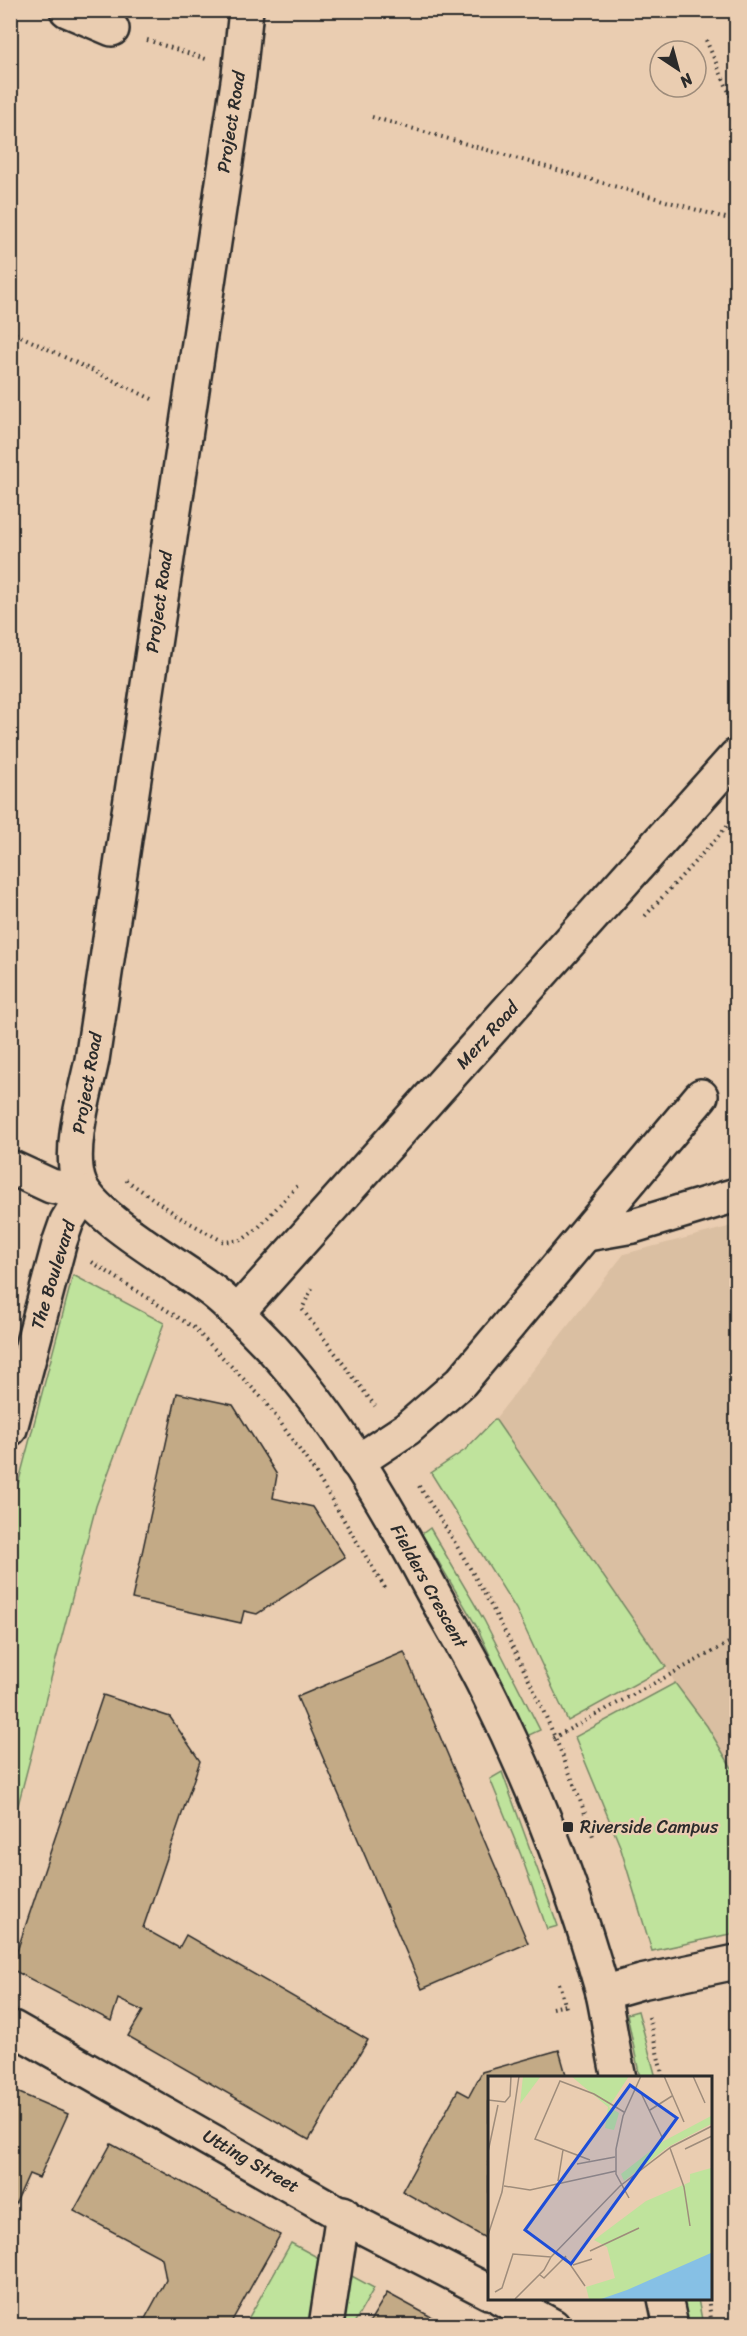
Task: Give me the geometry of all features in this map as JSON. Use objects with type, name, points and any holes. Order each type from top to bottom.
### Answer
[{"type":"street","points":[[67,10],[112,28]]},
{"type":"street","name":"Project Road","points":[[84,1193],[78,1179],[77,1140],[92,1060],[246,10]]},
{"type":"street","name":"Merz Road","points":[[237,1313],[736,756]]},
{"type":"street","points":[[357,1462],[406,1429],[461,1382],[701,1096]]},
{"type":"street","points":[[10,1167],[51,1186],[84,1193]]},
{"type":"street","name":"Fielders Crescent","points":[[84,1193],[103,1213],[215,1293],[237,1313],[316,1400],[357,1462],[409,1548],[490,1698],[536,1799],[558,1853],[603,1993],[619,2076]]},
{"type":"street","name":"The Boulevard","points":[[10,1430],[60,1241],[84,1193]]},
{"type":"street","points":[[586,1234],[633,1226],[736,1195]]},
{"type":"street","points":[[603,1993],[735,1967]]},
{"type":"street","name":"Utting Street","points":[[13,2028],[365,2228],[488,2291]]},
{"type":"street","points":[[327,2325],[343,2214]]},
{"type":"street","points":[[505,2300],[553,2325]]},
{"type":"street","points":[[666,2300],[671,2325]]},
{"type":"path","points":[[112,28],[208,59]]},
{"type":"path","points":[[708,45],[736,108]]},
{"type":"path","points":[[372,117],[736,220]]},
{"type":"path","points":[[10,331],[187,415]]},
{"type":"path","points":[[121,1177],[181,1218],[224,1242],[242,1240],[257,1229],[303,1180]]},
{"type":"path","points":[[86,1258],[193,1327],[265,1401],[313,1469],[386,1589]]},
{"type":"path","points":[[314,1284],[302,1309],[375,1407]]},
{"type":"path","points":[[572,1730],[736,1640]]},
{"type":"path","points":[[708,2300],[712,2325]]},
{"type":"shaded area","name":"Riverside Campus","points":[[736,1225],[736,1775],[707,1726],[675,1683],[495,1419],[624,1254]]},
{"type":"green space","points":[[73,1275],[164,1323],[96,1506],[11,1832],[11,1511]]},
{"type":"green space","points":[[495,1419],[666,1667],[568,1721],[516,1609],[431,1473],[465,1450]]},
{"type":"green space","points":[[430,1528],[484,1620],[540,1730],[527,1736],[477,1627],[422,1534]]},
{"type":"green space","points":[[675,1683],[707,1726],[736,1775],[736,1934],[652,1951],[620,1846],[575,1737]]},
{"type":"green space","points":[[502,1772],[558,1926],[547,1929],[521,1855],[490,1779]]},
{"type":"green space","points":[[638,2011],[655,2076],[640,2076],[627,2014]]},
{"type":"green space","points":[[291,2243],[374,2288],[353,2325],[244,2326]]},
{"type":"green space","points":[[682,2300],[698,2300],[703,2325],[686,2325]]},
{"type":"building","points":[[177,1393],[233,1405],[277,1475],[273,1498],[313,1507],[345,1557],[257,1614],[244,1611],[241,1623],[132,1599]]},
{"type":"building","points":[[404,1652],[528,1943],[422,1989],[297,1697]]},
{"type":"building","points":[[103,1695],[170,1717],[200,1761],[143,1928],[179,1948],[186,1935],[368,2040],[309,2140],[128,2036],[143,2011],[118,1999],[111,2021],[11,1969]]},
{"type":"building","points":[[559,2050],[566,2076],[488,2076],[488,2239],[402,2191],[458,2090],[469,2096],[482,2072]]},
{"type":"building","points":[[10,2089],[68,2114],[39,2178],[29,2174],[10,2216]]},
{"type":"building","points":[[111,2144],[280,2235],[229,2326],[141,2326],[166,2280],[162,2258],[74,2211]]},
{"type":"building","points":[[387,2293],[448,2326],[367,2326]]},
{"type":"place","name":"Riverside Campus","points":[[568,1827]]}]
